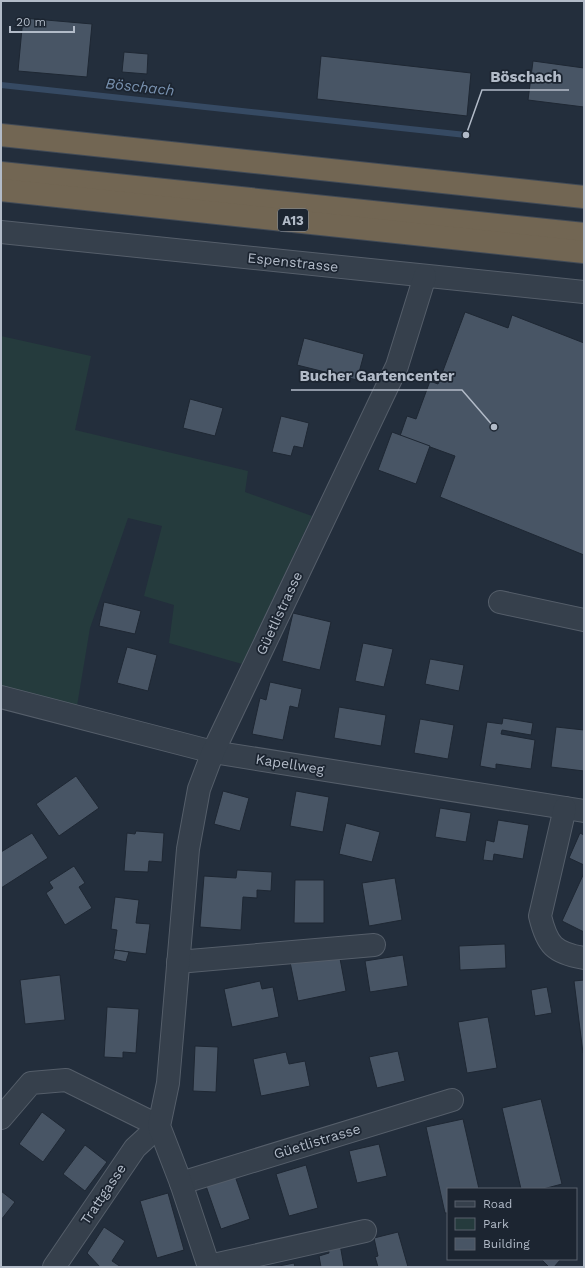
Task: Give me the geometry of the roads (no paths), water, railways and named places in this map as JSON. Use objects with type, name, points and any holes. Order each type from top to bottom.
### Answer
[{"type":"highway","points":[[1,135],[584,197]]},
{"type":"highway","name":"A13","points":[[1,173],[584,234]]},
{"type":"highway","name":"A13","points":[[1,190],[584,252]]},
{"type":"street","name":"Espenstrasse","points":[[1,232],[584,292]]},
{"type":"street","name":"Güetlistrasse","points":[[159,1126],[168,1083],[188,849],[199,789],[213,752],[397,366],[425,276]]},
{"type":"street","points":[[500,602],[584,620]]},
{"type":"street","name":"Kapellweg","points":[[1,697],[213,752],[574,809]]},
{"type":"street","points":[[574,809],[540,916],[544,934],[553,947],[568,955],[584,958]]},
{"type":"street","points":[[178,962],[374,945]]},
{"type":"street","points":[[1,1118],[31,1083],[66,1080],[159,1126],[181,1183],[209,1267],[365,1232]]},
{"type":"street","name":"Güetlistrasse","points":[[181,1183],[452,1100]]},
{"type":"street","name":"Trattgasse","points":[[54,1267],[135,1148],[159,1126]]},
{"type":"waterway","name":"Böschach","points":[[1,85],[466,135]]},
{"type":"place","name":"Böschach","points":[[466,135]]},
{"type":"place","name":"Bucher Gartencenter","points":[[494,427]]}]
